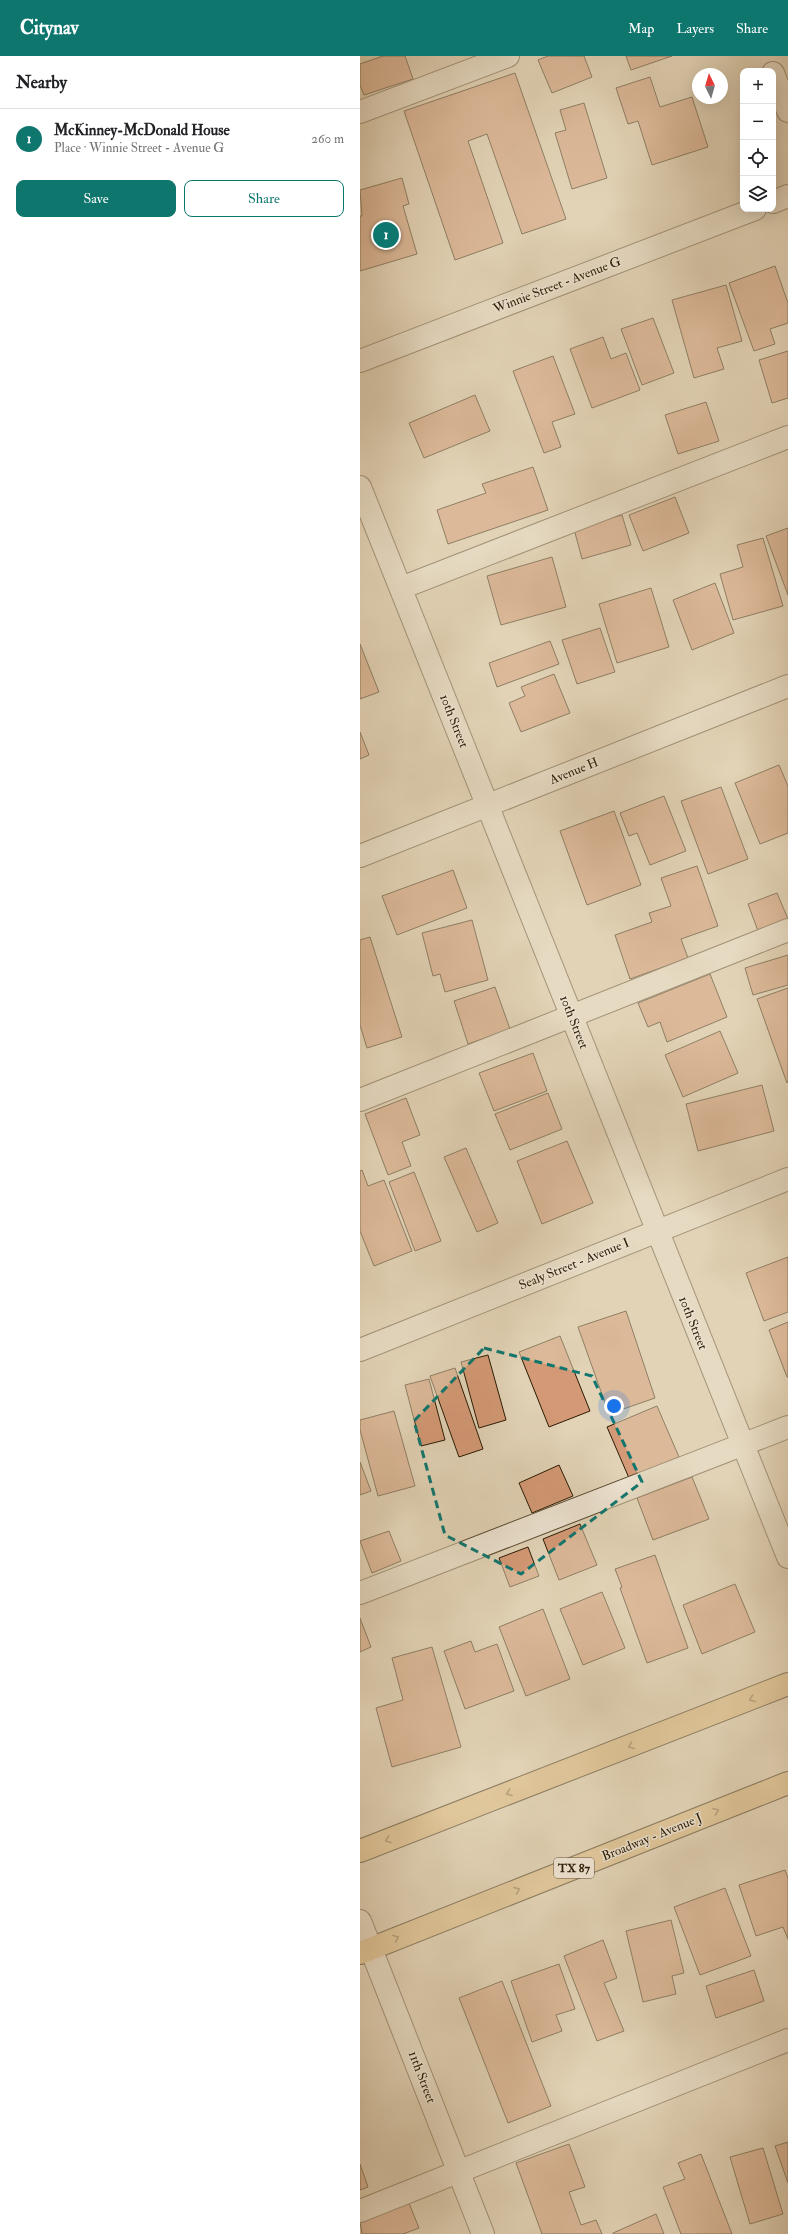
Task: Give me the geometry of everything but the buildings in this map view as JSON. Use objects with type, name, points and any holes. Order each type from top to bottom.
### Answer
[{"type":"main road","points":[[360,1851],[788,1684]]},
{"type":"main road","name":"Broadway - Avenue J","points":[[366,1951],[788,1783]]},
{"type":"street","points":[[360,112],[508,56]]},
{"type":"street","points":[[766,56],[771,68]]},
{"type":"street","points":[[776,80],[788,112]]},
{"type":"street","points":[[776,201],[788,196]]},
{"type":"street","name":"Winnie Street - Avenue G","points":[[360,361],[747,212]]},
{"type":"street","points":[[400,588],[788,436]]},
{"type":"street","name":"10th Street","points":[[360,487],[488,805],[656,1231],[788,1557]]},
{"type":"street","name":"Avenue H","points":[[360,856],[788,686]]},
{"type":"street","points":[[360,1100],[788,930]]},
{"type":"street","name":"Sealy Street - Avenue I","points":[[360,1350],[788,1179]]},
{"type":"street","points":[[360,1593],[788,1427]]},
{"type":"street","name":"11th Street","points":[[360,1921],[366,1951],[483,2234]]},
{"type":"street","points":[[360,2211],[788,2040]]},
{"type":"highlighted area","points":[[484,1348],[592,1376],[642,1482],[521,1574],[445,1535],[414,1421]]},
{"type":"place","name":"McKinney-McDonald House","points":[[386,235]]}]
